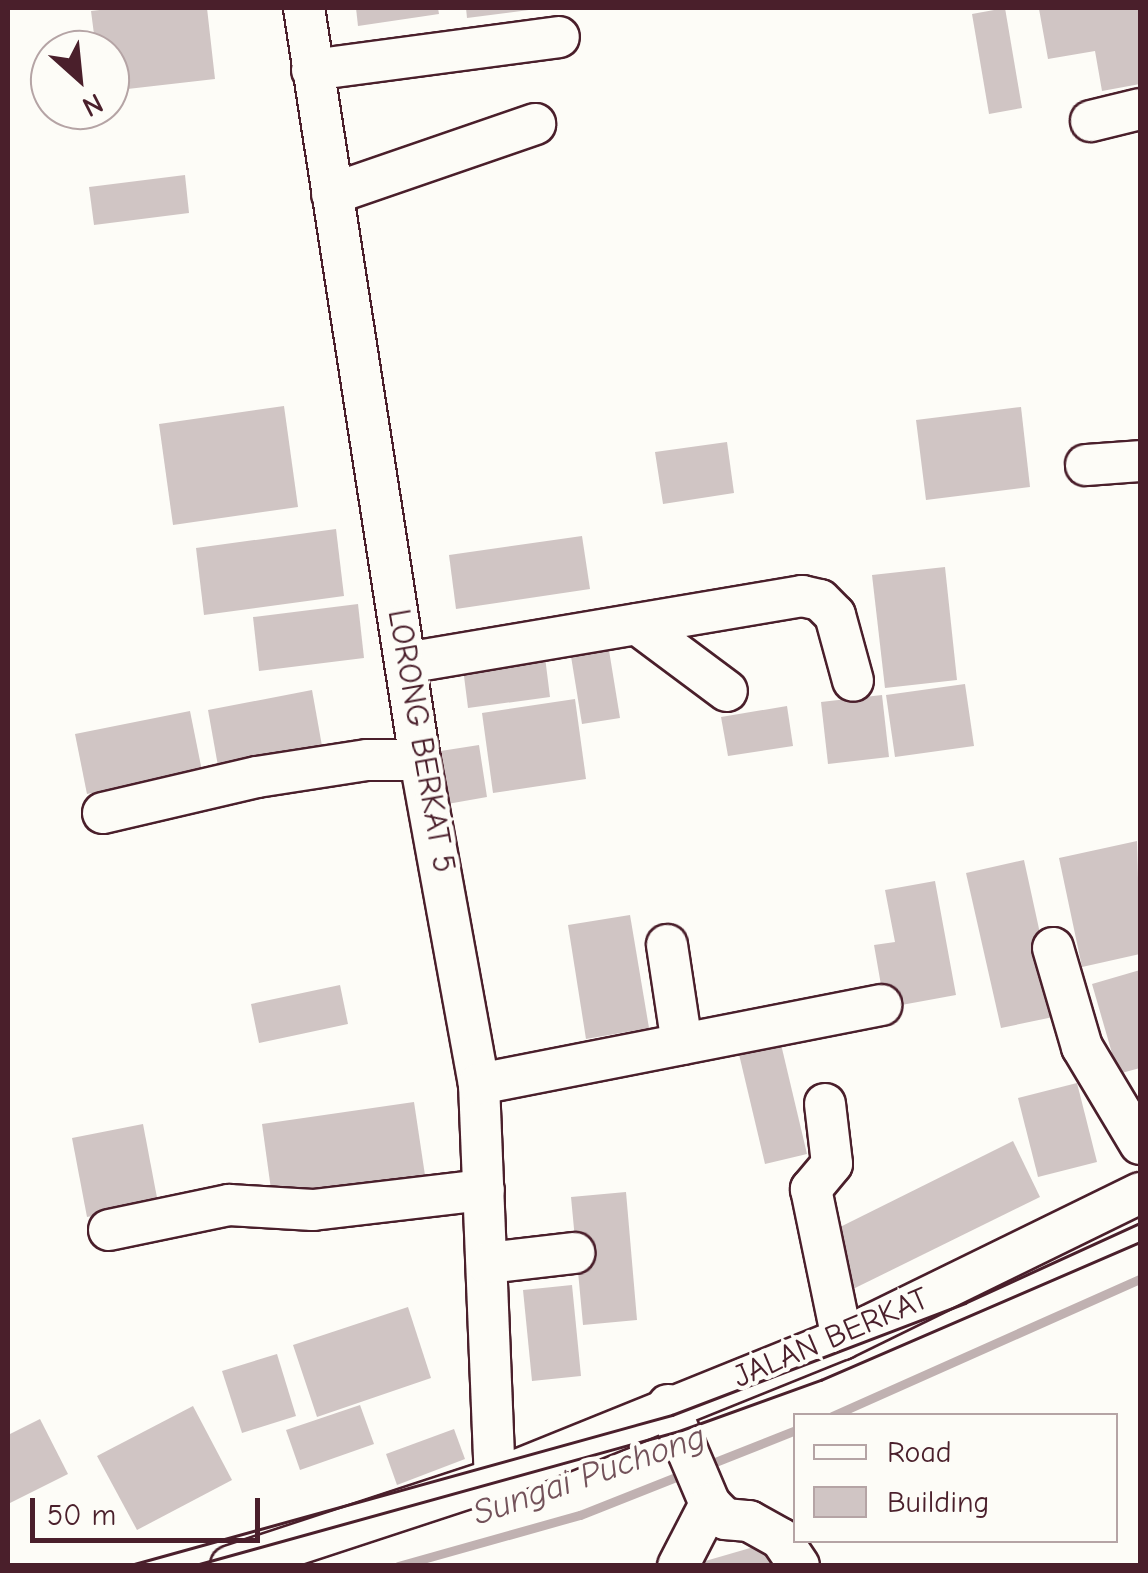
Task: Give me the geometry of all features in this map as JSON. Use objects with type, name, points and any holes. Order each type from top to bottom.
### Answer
[{"type":"street","name":"LORONG BERKAT 5","points":[[304,8],[420,760],[479,1084],[495,1479]]},
{"type":"street","points":[[312,70],[559,37]]},
{"type":"street","points":[[1091,122],[1140,109]]},
{"type":"street","points":[[332,194],[535,124]]},
{"type":"street","points":[[1086,465],[1140,462]]},
{"type":"street","points":[[406,663],[802,596],[820,600],[835,615],[853,682]]},
{"type":"street","points":[[637,624],[727,691]]},
{"type":"street","points":[[103,813],[257,776],[367,760],[420,760]]},
{"type":"street","points":[[667,945],[682,1044]]},
{"type":"street","points":[[1053,948],[1082,1047],[1140,1144]]},
{"type":"street","points":[[479,1084],[882,1005]]},
{"type":"street","points":[[825,1104],[832,1164],[811,1189],[842,1339]]},
{"type":"street","points":[[109,1230],[229,1205],[313,1210],[484,1190]]},
{"type":"street","name":"JALAN BERKAT","points":[[231,1566],[495,1479],[668,1405],[842,1339],[1140,1193]]},
{"type":"street","points":[[487,1263],[574,1253]]},
{"type":"street","points":[[668,1405],[681,1447],[707,1497],[725,1519],[749,1522],[781,1538],[799,1566]]},
{"type":"street","points":[[678,1566],[707,1497]]},
{"type":"building","points":[[207,8],[215,79],[130,89],[130,30],[93,30],[91,11]]},
{"type":"building","points":[[356,8],[438,8],[439,14],[358,26]]},
{"type":"building","points":[[466,8],[529,8],[529,10],[467,18]]},
{"type":"building","points":[[1005,8],[1022,108],[989,114],[972,14]]},
{"type":"building","points":[[1140,8],[1140,84],[1102,91],[1095,51],[1048,59],[1039,9]]},
{"type":"building","points":[[185,175],[189,213],[94,225],[89,187]]},
{"type":"building","points":[[284,406],[298,507],[173,525],[159,424]]},
{"type":"building","points":[[1021,407],[1030,487],[926,500],[916,420]]},
{"type":"building","points":[[727,442],[734,493],[663,504],[655,452]]},
{"type":"building","points":[[336,529],[344,596],[204,615],[196,548]]},
{"type":"building","points":[[582,536],[590,589],[456,609],[449,555]]},
{"type":"building","points":[[945,567],[957,680],[885,688],[872,575]]},
{"type":"building","points":[[358,604],[364,658],[259,671],[253,617]]},
{"type":"building","points":[[607,638],[620,718],[582,724],[569,644]]},
{"type":"building","points":[[544,649],[550,697],[468,708],[462,660]]},
{"type":"building","points":[[965,684],[974,746],[895,757],[886,695]]},
{"type":"building","points":[[312,690],[322,746],[218,766],[208,710]]},
{"type":"building","points":[[882,695],[889,757],[828,764],[821,702]]},
{"type":"building","points":[[575,699],[586,779],[493,793],[482,713]]},
{"type":"building","points":[[787,706],[793,746],[728,756],[721,717]]},
{"type":"building","points":[[190,711],[202,771],[87,794],[75,734]]},
{"type":"building","points":[[479,745],[487,797],[436,806],[428,753]]},
{"type":"building","points":[[1137,841],[1140,954],[1082,967],[1059,858]]},
{"type":"building","points":[[1024,860],[1058,1016],[1001,1028],[966,873]]},
{"type":"building","points":[[935,881],[956,995],[885,1008],[874,945],[895,942],[885,890]]},
{"type":"building","points":[[630,915],[649,1028],[586,1039],[568,925]]},
{"type":"building","points":[[1140,970],[1140,1068],[1118,1074],[1092,984]]},
{"type":"building","points":[[340,985],[348,1024],[259,1043],[251,1004]]},
{"type":"building","points":[[780,1040],[807,1154],[765,1164],[738,1050]]},
{"type":"building","points":[[1077,1083],[1097,1162],[1038,1177],[1018,1098]]},
{"type":"building","points":[[414,1102],[426,1182],[273,1204],[262,1124]]},
{"type":"building","points":[[143,1124],[158,1203],[87,1217],[72,1138]]},
{"type":"building","points":[[1013,1141],[1040,1197],[851,1290],[824,1235]]},
{"type":"building","points":[[626,1192],[637,1320],[583,1325],[571,1197]]},
{"type":"building","points":[[572,1285],[581,1376],[532,1381],[523,1290]]},
{"type":"building","points":[[408,1307],[431,1378],[317,1417],[293,1345]]},
{"type":"building","points":[[277,1354],[296,1416],[242,1433],[222,1371]]},
{"type":"building","points":[[360,1405],[374,1444],[300,1470],[286,1430]]},
{"type":"building","points":[[193,1406],[232,1480],[137,1530],[97,1456]]},
{"type":"building","points":[[40,1419],[68,1474],[8,1504],[8,1435]]},
{"type":"building","points":[[454,1429],[465,1459],[397,1485],[386,1454]]},
{"type":"building","points":[[774,1541],[781,1566],[695,1566],[695,1564]]},
{"type":"waterway","name":"Sungai Puchong","points":[[839,1413],[1140,1279]]},
{"type":"waterway","name":"Sungai Puchong","points":[[705,1466],[793,1431]]},
{"type":"waterway","name":"Sungai Puchong","points":[[398,1566],[580,1515],[686,1473]]},
{"type":"tram line","points":[[127,1566],[672,1415],[965,1303],[1140,1223]]},
{"type":"tram line","points":[[192,1566],[679,1431],[821,1380],[1140,1242]]}]
